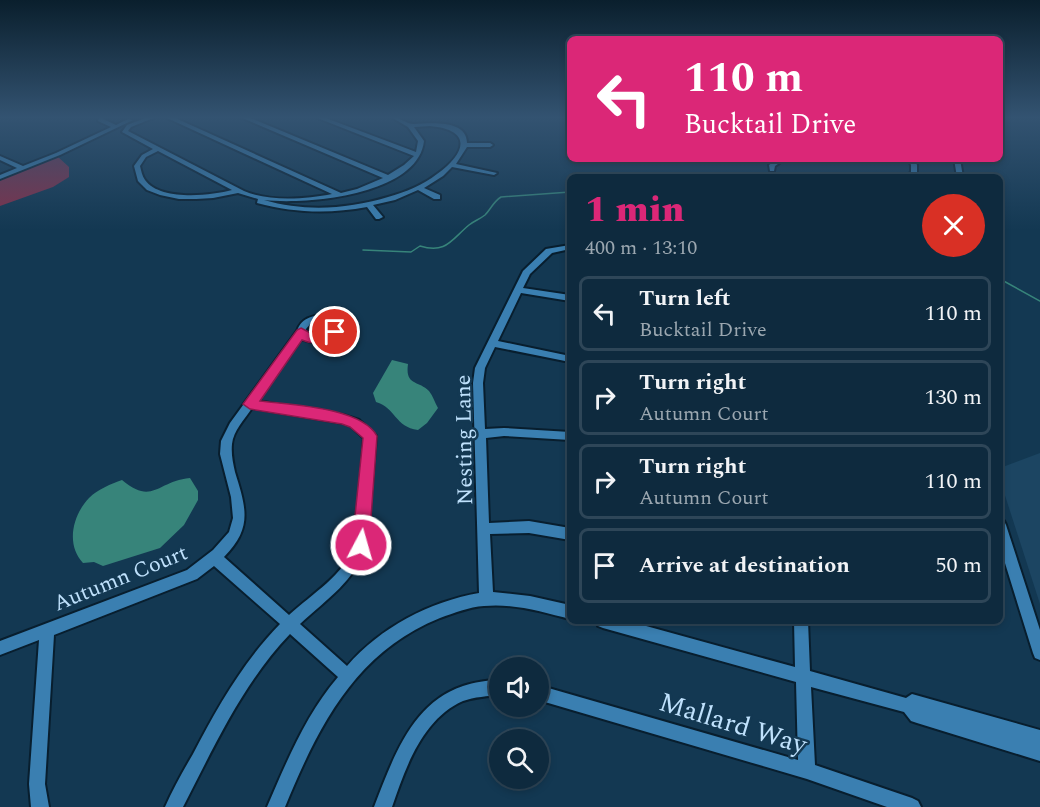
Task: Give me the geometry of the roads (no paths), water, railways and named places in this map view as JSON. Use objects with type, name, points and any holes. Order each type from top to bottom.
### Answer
[{"type":"street","points":[[0,177],[52,155]]},
{"type":"street","points":[[146,155],[137,166],[138,176],[151,188],[179,197],[204,198],[239,190]]},
{"type":"street","points":[[168,155],[267,204],[297,210],[326,210],[369,204],[417,187],[452,165],[458,155]]},
{"type":"street","points":[[250,155],[338,195]]},
{"type":"street","points":[[333,155],[389,178]]},
{"type":"street","points":[[255,197],[296,198],[338,195],[363,189],[389,178],[409,165],[418,155]]},
{"type":"street","points":[[0,159],[23,168]]},
{"type":"street","points":[[772,170],[772,165],[777,162]]},
{"type":"street","points":[[452,165],[494,173]]},
{"type":"street","points":[[417,187],[436,197]]},
{"type":"street","points":[[369,204],[379,217]]},
{"type":"street","name":"Nesting Lane","points":[[486,599],[478,383],[480,368],[526,273],[549,251],[567,247]]},
{"type":"street","points":[[518,290],[567,298]]},
{"type":"street","name":"Autumn Court","points":[[0,648],[192,575],[215,558],[237,530],[239,510],[227,460],[226,442],[234,426],[301,332]]},
{"type":"street","points":[[491,343],[567,358]]},
{"type":"street","points":[[174,807],[233,698],[263,654],[290,624],[339,583],[357,558],[368,479],[370,436],[355,423],[343,419],[250,404]]},
{"type":"street","points":[[480,434],[524,433],[567,436]]},
{"type":"street","points":[[484,529],[529,527],[567,533]]},
{"type":"street","points":[[1003,535],[1040,653]]},
{"type":"street","points":[[215,558],[348,676]]},
{"type":"street","points":[[276,807],[297,757],[326,704],[359,662],[398,631],[431,613],[486,599],[520,601],[567,611]]},
{"type":"street","points":[[614,624],[908,706],[917,715],[1040,753]]},
{"type":"street","points":[[801,624],[807,771]]},
{"type":"street","points":[[40,807],[37,784],[47,630]]},
{"type":"street","points":[[383,807],[400,762],[430,716],[458,695],[489,689]]},
{"type":"street","name":"Mallard Way","points":[[549,695],[807,771],[912,807]]},
{"type":"street","points":[[908,706],[912,702],[1040,738]]},
{"type":"waterway","points":[[363,250],[411,252],[420,246],[442,247],[485,215],[501,197],[567,192]]},
{"type":"waterway","points":[[1003,281],[1040,301]]}]
